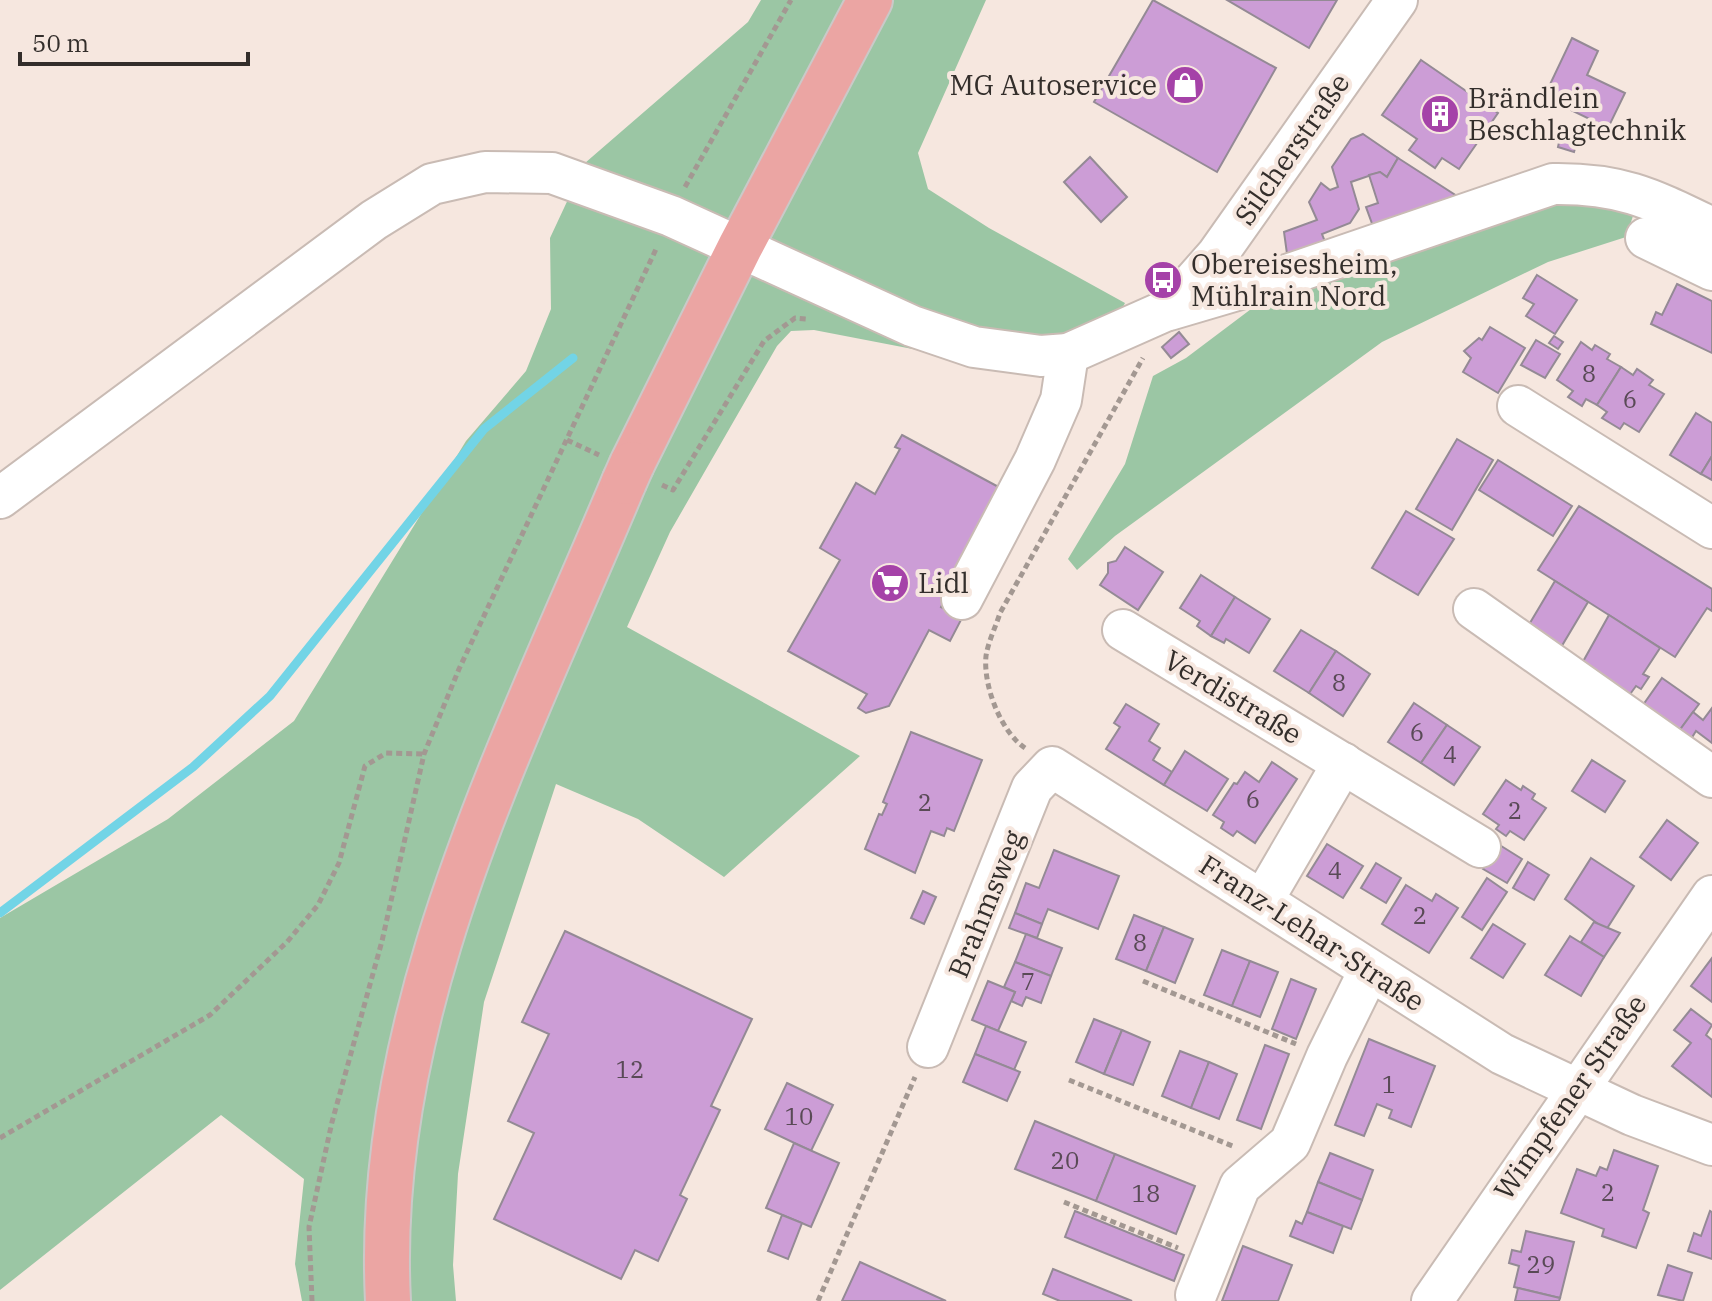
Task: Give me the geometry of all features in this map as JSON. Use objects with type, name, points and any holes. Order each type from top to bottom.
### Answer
[{"type":"main road","points":[[388,1301],[385,1240],[401,1088],[440,934],[489,804],[631,472],[740,247],[870,0]]},
{"type":"street","name":"Silcherstraße","points":[[0,498],[374,220],[432,184],[485,172],[552,173],[671,216],[912,326],[974,347],[1041,356],[1068,354],[1165,311],[1217,255],[1397,0]]},
{"type":"street","points":[[1165,311],[1284,276],[1553,184],[1594,183],[1639,193],[1712,228]]},
{"type":"street","points":[[1646,238],[1712,270]]},
{"type":"street","points":[[962,599],[1035,460],[1061,400],[1068,354]]},
{"type":"street","points":[[1518,406],[1712,528]]},
{"type":"street","points":[[1474,609],[1712,777]]},
{"type":"street","name":"Verdistraße","points":[[1123,630],[1480,847]]},
{"type":"street","points":[[1263,900],[1343,763]]},
{"type":"street","name":"Franz-Lehar-Straße","points":[[1052,767],[1502,1054],[1632,1115],[1712,1145]]},
{"type":"street","name":"Brahmsweg","points":[[928,1047],[1032,788],[1042,774],[1052,767]]},
{"type":"street","name":"Wimpfener Straße","points":[[1432,1301],[1712,896]]},
{"type":"street","points":[[1203,1278],[1240,1186],[1290,1143],[1327,1056],[1369,971]]},
{"type":"path","points":[[312,1301],[309,1227],[332,1122],[382,941],[424,754],[459,669],[700,156],[791,0]]},
{"type":"path","points":[[567,440],[673,490],[764,341],[795,318],[824,320],[850,297]]},
{"type":"path","points":[[1052,767],[1017,743],[992,701],[986,657],[1000,613],[1121,393],[1136,372],[1165,311]]},
{"type":"path","points":[[0,1138],[210,1015],[287,942],[318,905],[344,849],[365,766],[386,753],[424,754]]},
{"type":"path","points":[[1143,981],[1327,1056]]},
{"type":"path","points":[[818,1301],[928,1047]]},
{"type":"path","points":[[1069,1080],[1270,1160]]},
{"type":"path","points":[[1064,1202],[1203,1278]]},
{"type":"green space","points":[[761,0],[986,0],[918,153],[928,189],[989,228],[1125,303],[1096,360],[923,351],[814,330],[791,331],[777,346],[670,532],[627,627],[860,756],[724,877],[638,819],[556,784],[484,1002],[458,1174],[453,1265],[456,1301],[302,1301],[295,1264],[304,1179],[221,1115],[0,1290],[0,918],[168,819],[294,721],[466,441],[526,371],[551,309],[550,238],[585,163],[748,22]]},
{"type":"green space","points":[[1639,198],[1626,237],[1548,262],[1382,342],[1115,536],[1077,570],[1068,559],[1125,464],[1153,376],[1186,358],[1287,282],[1516,200]]},
{"type":"building","name":"MG Autoservice","points":[[1153,0],[1276,68],[1217,172],[1094,102]]},
{"type":"building","points":[[1227,0],[1337,0],[1309,48]]},
{"type":"building","points":[[1572,38],[1598,51],[1587,75],[1625,93],[1608,128],[1544,97]]},
{"type":"building","name":"Brändlein Beschlagtechnik","points":[[1421,60],[1498,113],[1459,169],[1442,158],[1435,168],[1409,150],[1417,139],[1382,115]]},
{"type":"building","points":[[1561,133],[1578,138],[1574,152],[1558,147]]},
{"type":"building","points":[[1363,134],[1398,158],[1387,177],[1380,172],[1351,182],[1359,209],[1350,223],[1322,234],[1327,247],[1288,261],[1284,232],[1317,220],[1309,202],[1321,183],[1330,190],[1338,187],[1332,167],[1351,139]]},
{"type":"building","points":[[1090,157],[1127,197],[1101,222],[1064,182]]},
{"type":"building","points":[[1398,158],[1460,198],[1374,229],[1366,207],[1378,203],[1369,175],[1380,172],[1387,177]]},
{"type":"building","points":[[1537,275],[1577,300],[1555,334],[1526,316],[1534,304],[1523,298]]},
{"type":"building","points":[[1677,284],[1712,301],[1712,353],[1651,324],[1656,312],[1662,315]]},
{"type":"building","points":[[1490,327],[1525,348],[1498,393],[1463,372],[1471,358],[1464,351],[1479,338],[1482,340]]},
{"type":"building","points":[[1179,332],[1189,344],[1171,358],[1162,347]]},
{"type":"building","points":[[1554,336],[1563,342],[1558,349],[1549,343]]},
{"type":"building","points":[[1536,340],[1560,354],[1545,378],[1521,365]]},
{"type":"building","points":[[1581,342],[1592,350],[1595,345],[1610,354],[1607,359],[1621,367],[1597,405],[1586,399],[1582,406],[1568,397],[1573,391],[1557,380]]},
{"type":"building","points":[[1621,367],[1633,375],[1637,369],[1653,380],[1649,385],[1664,394],[1639,432],[1624,423],[1620,429],[1602,418],[1607,412],[1597,405]]},
{"type":"building","points":[[1696,413],[1712,423],[1712,456],[1701,474],[1670,455]]},
{"type":"building","name":"Lidl","points":[[902,435],[1006,491],[941,607],[962,618],[950,641],[929,630],[889,706],[866,713],[858,708],[867,694],[788,651],[840,560],[820,548],[856,483],[875,494],[900,449],[895,447]]},
{"type":"building","points":[[1457,439],[1493,460],[1452,530],[1416,509]]},
{"type":"building","points":[[1712,456],[1712,480],[1701,474]]},
{"type":"building","points":[[1498,460],[1572,506],[1553,536],[1479,490]]},
{"type":"building","points":[[1579,506],[1712,589],[1712,611],[1707,608],[1675,657],[1538,570]]},
{"type":"building","points":[[1406,511],[1454,539],[1418,595],[1372,568]]},
{"type":"building","points":[[1125,547],[1163,572],[1138,610],[1100,585],[1108,573],[1108,563],[1116,561]]},
{"type":"building","points":[[1201,575],[1235,597],[1211,636],[1197,626],[1200,621],[1180,608]]},
{"type":"building","points":[[1555,581],[1588,602],[1557,654],[1524,633]]},
{"type":"building","points":[[1235,597],[1270,619],[1249,653],[1226,639],[1224,643],[1211,636]]},
{"type":"building","points":[[1609,615],[1660,648],[1643,674],[1649,677],[1641,689],[1636,686],[1628,697],[1580,667]]},
{"type":"building","points":[[1301,630],[1336,651],[1309,693],[1274,671]]},
{"type":"building","points":[[1336,651],[1370,674],[1343,716],[1309,693]]},
{"type":"building","points":[[1662,678],[1699,704],[1679,731],[1643,705]]},
{"type":"building","points":[[1414,703],[1447,725],[1421,763],[1388,742]]},
{"type":"building","points":[[1126,704],[1159,724],[1149,741],[1160,748],[1153,760],[1172,772],[1164,785],[1106,749],[1120,727],[1114,723]]},
{"type":"building","points":[[1712,708],[1712,743],[1696,731],[1691,739],[1679,731],[1693,712],[1703,720]]},
{"type":"building","points":[[1447,725],[1480,747],[1454,785],[1421,763]]},
{"type":"building","points":[[911,732],[982,760],[954,831],[947,828],[944,836],[931,831],[915,873],[865,849],[879,814],[882,815],[887,804],[883,802]]},
{"type":"building","points":[[1185,751],[1228,779],[1207,811],[1164,785]]},
{"type":"building","points":[[1592,760],[1625,781],[1605,812],[1572,791]]},
{"type":"building","points":[[1272,762],[1297,779],[1255,843],[1237,831],[1233,836],[1221,828],[1224,822],[1213,815],[1245,772],[1259,782]]},
{"type":"building","points":[[1506,780],[1521,790],[1523,786],[1535,794],[1532,799],[1546,808],[1524,840],[1510,831],[1506,836],[1496,829],[1499,825],[1483,814]]},
{"type":"building","points":[[1667,820],[1698,843],[1671,880],[1640,857]]},
{"type":"building","points":[[1327,844],[1363,866],[1343,898],[1307,876]]},
{"type":"building","points":[[1498,844],[1522,859],[1507,883],[1483,869]]},
{"type":"building","points":[[1054,850],[1119,876],[1098,929],[1048,909],[1042,924],[1015,913],[1026,883],[1039,888]]},
{"type":"building","points":[[1591,858],[1634,886],[1606,930],[1565,899]]},
{"type":"building","points":[[1528,862],[1549,875],[1534,900],[1513,888]]},
{"type":"building","points":[[1376,863],[1401,878],[1386,903],[1361,888]]},
{"type":"building","points":[[1487,878],[1507,892],[1482,930],[1462,917]]},
{"type":"building","points":[[1406,885],[1432,901],[1436,894],[1458,908],[1429,953],[1382,924]]},
{"type":"building","points":[[923,891],[936,897],[924,924],[911,918]]},
{"type":"building","points":[[1015,913],[1042,924],[1037,938],[1009,928]]},
{"type":"building","points":[[1134,915],[1164,927],[1146,971],[1116,959]]},
{"type":"building","points":[[1594,922],[1620,933],[1604,957],[1581,942]]},
{"type":"building","points":[[1493,924],[1525,944],[1503,978],[1471,958]]},
{"type":"building","points":[[1164,927],[1193,939],[1175,983],[1146,971]]},
{"type":"building","points":[[565,931],[752,1019],[711,1106],[720,1110],[680,1195],[687,1199],[658,1261],[635,1250],[621,1279],[494,1219],[534,1133],[508,1121],[549,1034],[522,1022]]},
{"type":"building","points":[[1026,934],[1062,948],[1051,976],[1015,962]]},
{"type":"building","points":[[1570,936],[1604,957],[1581,996],[1545,975]]},
{"type":"building","points":[[1222,950],[1250,961],[1232,1006],[1204,995]]},
{"type":"building","points":[[1712,958],[1712,1002],[1691,986]]},
{"type":"building","points":[[1250,961],[1278,972],[1260,1017],[1232,1006]]},
{"type":"building","points":[[1015,962],[1051,976],[1041,1003],[1026,997],[1022,1006],[1011,1001],[1015,992],[1004,987]]},
{"type":"building","points":[[1291,979],[1316,989],[1296,1039],[1272,1029]]},
{"type":"building","points":[[988,981],[1015,992],[998,1031],[972,1020]]},
{"type":"building","points":[[1691,1009],[1712,1025],[1706,1035],[1712,1040],[1712,1097],[1672,1066],[1691,1043],[1674,1030]]},
{"type":"building","points":[[1094,1019],[1122,1030],[1104,1074],[1076,1062]]},
{"type":"building","points":[[986,1026],[1026,1042],[1014,1070],[975,1054]]},
{"type":"building","points":[[1122,1030],[1150,1042],[1133,1085],[1104,1074]]},
{"type":"building","points":[[1369,1039],[1435,1066],[1411,1127],[1389,1118],[1392,1110],[1377,1104],[1364,1136],[1335,1125]]},
{"type":"building","points":[[1265,1045],[1289,1054],[1261,1129],[1237,1120]]},
{"type":"building","points":[[1180,1051],[1209,1062],[1191,1108],[1162,1096]]},
{"type":"building","points":[[975,1054],[1020,1072],[1007,1101],[963,1082]]},
{"type":"building","points":[[1209,1062],[1237,1074],[1219,1119],[1191,1108]]},
{"type":"building","points":[[787,1083],[833,1105],[811,1151],[765,1129]]},
{"type":"building","points":[[1035,1121],[1115,1154],[1096,1201],[1015,1169]]},
{"type":"building","points":[[794,1143],[839,1163],[811,1227],[766,1208]]},
{"type":"building","points":[[1614,1150],[1658,1166],[1643,1210],[1649,1213],[1636,1248],[1602,1236],[1604,1229],[1561,1213],[1577,1169],[1596,1176],[1600,1167],[1607,1170]]},
{"type":"building","points":[[1330,1153],[1373,1170],[1362,1200],[1318,1182]]},
{"type":"building","points":[[1115,1154],[1195,1186],[1176,1234],[1096,1201]]},
{"type":"building","points":[[1318,1182],[1362,1200],[1351,1229],[1307,1212]]},
{"type":"building","points":[[1075,1211],[1184,1255],[1174,1281],[1065,1237]]},
{"type":"building","points":[[1710,1211],[1712,1259],[1688,1251],[1694,1233],[1701,1236]]},
{"type":"building","points":[[1307,1212],[1343,1226],[1333,1253],[1290,1236],[1296,1221],[1302,1224]]},
{"type":"building","points":[[782,1215],[802,1223],[788,1259],[768,1251]]},
{"type":"building","points":[[1526,1231],[1574,1242],[1560,1298],[1514,1287],[1519,1266],[1509,1263],[1512,1250],[1521,1252]]},
{"type":"building","points":[[1243,1246],[1292,1265],[1278,1301],[1222,1301]]},
{"type":"building","points":[[860,1262],[946,1301],[842,1301]]},
{"type":"building","points":[[1668,1265],[1692,1273],[1683,1301],[1658,1295]]},
{"type":"building","points":[[1053,1269],[1132,1301],[1060,1301],[1043,1294]]},
{"type":"building","points":[[1518,1288],[1560,1298],[1559,1301],[1515,1301]]},
{"type":"waterway","points":[[0,913],[193,767],[270,696],[484,429],[573,358]]},
{"type":"place","name":"MG Autoservice","points":[[1185,85]]},
{"type":"place","name":"Brändlein Beschlagtechnik","points":[[1440,114]]},
{"type":"place","name":"Obereisesheim, Mühlrain Nord","points":[[1163,280]]},
{"type":"place","name":"Lidl","points":[[890,583]]}]
